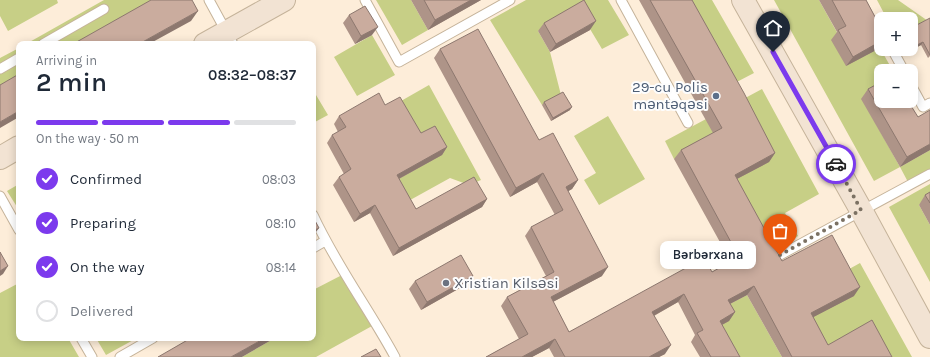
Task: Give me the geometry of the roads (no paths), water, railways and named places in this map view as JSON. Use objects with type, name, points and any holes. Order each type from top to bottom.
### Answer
[{"type":"main road","points":[[218,41],[230,38],[284,0]]},
{"type":"main road","points":[[744,0],[930,336]]},
{"type":"main road","points":[[0,158],[16,149]]},
{"type":"lane","points":[[209,0],[230,38]]},
{"type":"lane","points":[[365,0],[399,62],[510,0]]},
{"type":"lane","points":[[621,0],[688,123]]},
{"type":"lane","points":[[48,41],[104,9]]},
{"type":"lane","points":[[0,69],[16,60]]},
{"type":"lane","points":[[918,98],[923,107],[930,103]]},
{"type":"lane","points":[[780,255],[930,174]]},
{"type":"lane","points":[[0,196],[16,225]]},
{"type":"lane","points":[[316,222],[325,241],[381,331],[395,357]]},
{"type":"lane","points":[[316,246],[325,241]]},
{"type":"lane","points":[[83,341],[92,357]]},
{"type":"lane","points":[[120,357],[148,341]]},
{"type":"place","name":"29-cu Polis məntəqəsi","points":[[716,96]]},
{"type":"place","name":"Bərbərxana","points":[[780,255]]},
{"type":"place","name":"Xristian Kilsəsi","points":[[446,283]]}]
